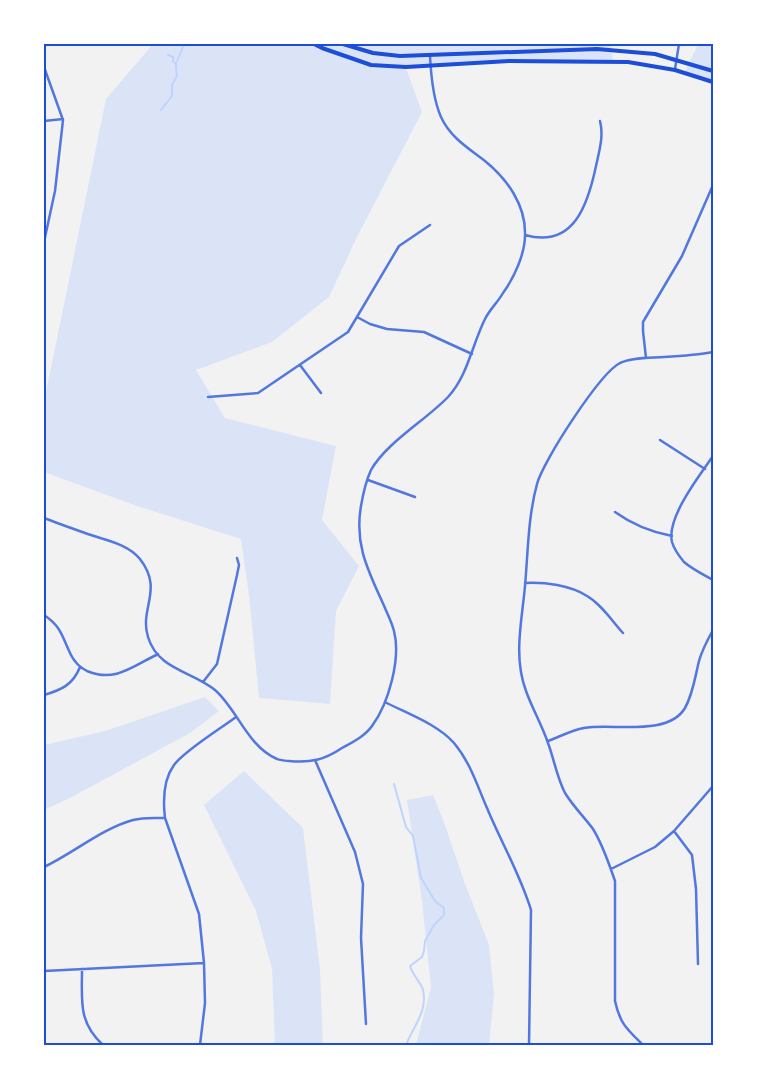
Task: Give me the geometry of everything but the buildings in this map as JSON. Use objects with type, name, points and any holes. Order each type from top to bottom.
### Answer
[{"type":"main road","points":[[314,44],[372,65],[406,67],[509,61],[628,62],[675,70],[713,82]]},
{"type":"main road","points":[[343,44],[373,53],[400,56],[597,49],[655,54],[713,71]]},
{"type":"street","points":[[675,70],[679,44]]},
{"type":"street","points":[[44,518],[120,545],[133,552],[141,560],[151,577],[152,587],[146,625],[148,636],[158,654],[174,669],[203,682],[217,692],[260,747],[278,760],[306,763],[327,757],[360,737],[371,727],[385,702],[396,648],[394,629],[363,558],[359,541],[361,504],[370,472],[380,458],[449,395],[464,372],[486,316],[505,291],[525,244],[524,219],[518,201],[507,182],[487,163],[463,146],[450,132],[441,117],[435,97],[430,56]]},
{"type":"street","points":[[44,67],[62,119],[55,192],[44,242]]},
{"type":"street","points":[[44,121],[62,119]]},
{"type":"street","points":[[525,236],[538,239],[557,235],[577,221],[583,211],[592,182],[602,130],[600,121]]},
{"type":"street","points":[[646,358],[644,322],[682,256],[713,185]]},
{"type":"street","points":[[208,397],[258,393],[348,332],[399,246],[430,225]]},
{"type":"street","points":[[357,317],[370,324],[387,329],[424,332],[472,354]]},
{"type":"street","points":[[643,1045],[627,1030],[618,1016],[614,958],[615,882],[611,869],[594,832],[564,792],[548,742],[526,690],[520,668],[519,641],[530,524],[537,484],[542,471],[560,439],[599,382],[610,370],[620,363],[635,359],[713,352]]},
{"type":"street","points":[[300,365],[321,393]]},
{"type":"street","points":[[660,440],[704,469]]},
{"type":"street","points":[[713,456],[680,508],[674,522],[672,536],[675,549],[686,564],[713,580]]},
{"type":"street","points":[[368,480],[415,497]]},
{"type":"street","points":[[615,512],[624,519],[652,532],[672,536]]},
{"type":"street","points":[[203,682],[217,664],[239,565],[237,558]]},
{"type":"street","points":[[525,583],[555,585],[587,596],[598,605],[622,633]]},
{"type":"street","points":[[44,616],[55,622],[61,630],[72,657],[80,667],[96,674],[111,676],[121,674],[158,654]]},
{"type":"street","points":[[548,742],[581,728],[594,726],[657,726],[674,718],[683,711],[689,701],[700,660],[713,630]]},
{"type":"street","points":[[44,695],[67,687],[76,677],[80,667]]},
{"type":"street","points":[[385,702],[437,729],[454,743],[475,778],[525,889],[531,910],[529,1045]]},
{"type":"street","points":[[200,1045],[205,1003],[204,963],[199,914],[164,818],[163,804],[165,787],[173,766],[181,757],[236,717]]},
{"type":"street","points":[[315,760],[355,852],[362,884],[361,938],[366,1024]]},
{"type":"street","points":[[611,869],[655,847],[674,831],[713,786]]},
{"type":"street","points":[[44,867],[91,840],[133,820],[164,818]]},
{"type":"street","points":[[674,831],[692,854],[696,889],[698,964]]},
{"type":"street","points":[[44,971],[204,963]]},
{"type":"street","points":[[82,969],[83,1013],[93,1036],[103,1045]]},
{"type":"shaded area","points":[[153,44],[611,44],[613,64],[456,63],[406,68],[422,112],[357,237],[329,297],[272,342],[196,370],[225,418],[336,446],[322,520],[359,566],[336,611],[330,704],[259,698],[249,595],[241,539],[137,506],[44,472],[44,402],[106,99]]},
{"type":"shaded area","points":[[698,44],[713,44],[713,85],[685,72]]},
{"type":"shaded area","points":[[205,697],[219,711],[190,733],[72,797],[44,810],[44,745],[105,731]]},
{"type":"shaded area","points":[[244,771],[303,828],[320,969],[323,1045],[275,1045],[272,969],[256,911],[204,805]]},
{"type":"shaded area","points":[[433,795],[489,945],[494,993],[489,1045],[416,1045],[431,987],[422,901],[407,800]]},
{"type":"waterway","points":[[176,64],[184,44]]},
{"type":"waterway","points":[[161,110],[172,96],[172,85],[177,76],[176,64],[173,61],[173,57],[168,55]]},
{"type":"waterway","points":[[394,784],[406,827],[413,836],[421,878],[435,901],[444,908],[444,915],[434,925],[425,941],[422,957],[410,966],[422,988],[424,998],[422,1012],[406,1045]]}]
